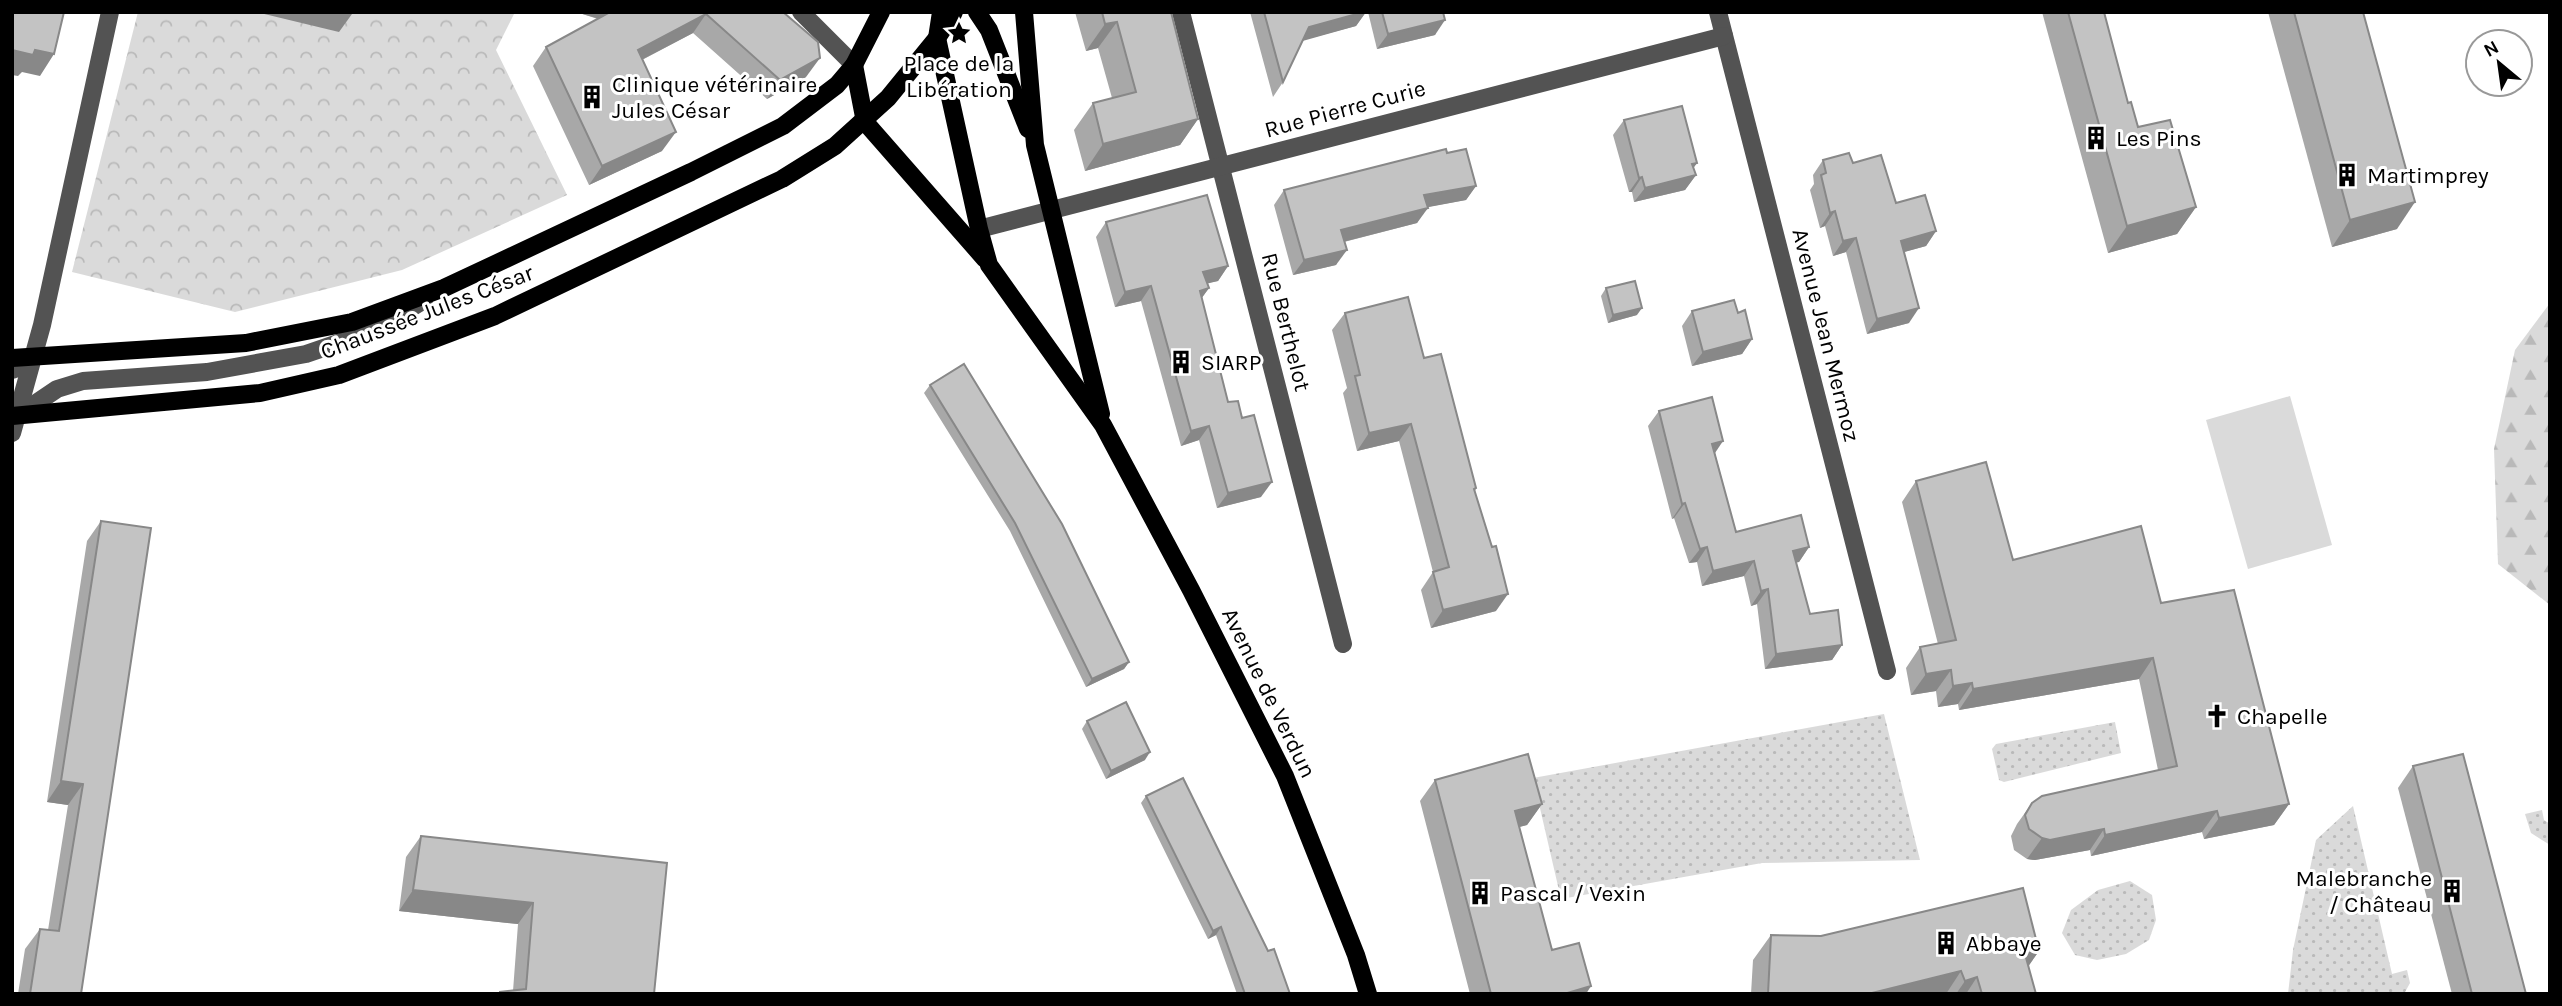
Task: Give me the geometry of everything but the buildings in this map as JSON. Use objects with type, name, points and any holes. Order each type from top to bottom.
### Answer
[{"type":"main road","name":"Chaussée Jules César","points":[[12,358],[246,343],[352,323],[444,288],[783,126],[837,85],[854,65],[881,12]]},
{"type":"main road","points":[[937,38],[941,12]]},
{"type":"main road","name":"Chaussée Jules César","points":[[14,422],[260,393],[338,375],[495,316],[793,173],[835,146],[865,122],[888,98],[937,38],[954,12]]},
{"type":"main road","points":[[977,12],[989,30],[1035,145]]},
{"type":"main road","name":"Avenue de Verdun","points":[[1024,12],[1035,145],[1103,425]]},
{"type":"main road","name":"Avenue de Verdun","points":[[937,38],[989,265],[1103,425],[1191,590],[1285,776],[1356,955],[1368,994]]},
{"type":"main road","points":[[854,65],[865,122],[989,265]]},
{"type":"street","points":[[14,422],[33,356],[110,12]]},
{"type":"street","points":[[801,12],[854,65]]},
{"type":"street","name":"Rue Berthelot","points":[[1181,12],[1343,644]]},
{"type":"street","name":"Avenue Jean Mermoz","points":[[1718,12],[1887,671]]},
{"type":"street","name":"Rue Pierre Curie","points":[[979,229],[1724,36]]},
{"type":"street","points":[[14,422],[57,389],[83,381],[208,372],[306,354],[373,331],[444,288]]},
{"type":"street","points":[[12,370],[21,367],[33,356]]},
{"type":"green space","points":[[138,12],[515,12],[496,50],[567,195],[402,270],[235,312],[72,272]]},
{"type":"green space","points":[[2550,303],[2550,605],[2498,564],[2494,449],[2515,350]]},
{"type":"green space","points":[[2290,396],[2332,545],[2248,569],[2206,420]]},
{"type":"green space","points":[[1884,714],[1920,860],[1762,863],[1561,899],[1533,778]]},
{"type":"green space","points":[[2115,722],[2121,753],[2004,782],[1999,780],[1992,749],[1996,744]]},
{"type":"green space","points":[[2353,806],[2392,974],[2407,970],[2410,983],[2404,994],[2288,994],[2293,950],[2316,840]]},
{"type":"green space","points":[[2542,810],[2544,820],[2550,824],[2550,845],[2531,833],[2525,814]]},
{"type":"green space","points":[[2130,881],[2152,895],[2156,920],[2149,940],[2126,954],[2097,960],[2075,955],[2062,933],[2071,910],[2098,890]]},
{"type":"place","name":"Place de la Libération","points":[[959,33]]},
{"type":"place","name":"Clinique vétérinaire Jules César","points":[[592,97]]},
{"type":"place","name":"Les Pins","points":[[2096,138]]},
{"type":"place","name":"Martimprey","points":[[2347,175]]},
{"type":"place","name":"SIARP","points":[[1181,362]]},
{"type":"place","name":"Chapelle","points":[[2217,716]]},
{"type":"place","name":"Malebranche / Château","points":[[2452,891]]},
{"type":"place","name":"Pascal / Vexin","points":[[1480,893]]},
{"type":"place","name":"Abbaye","points":[[1946,943]]}]
